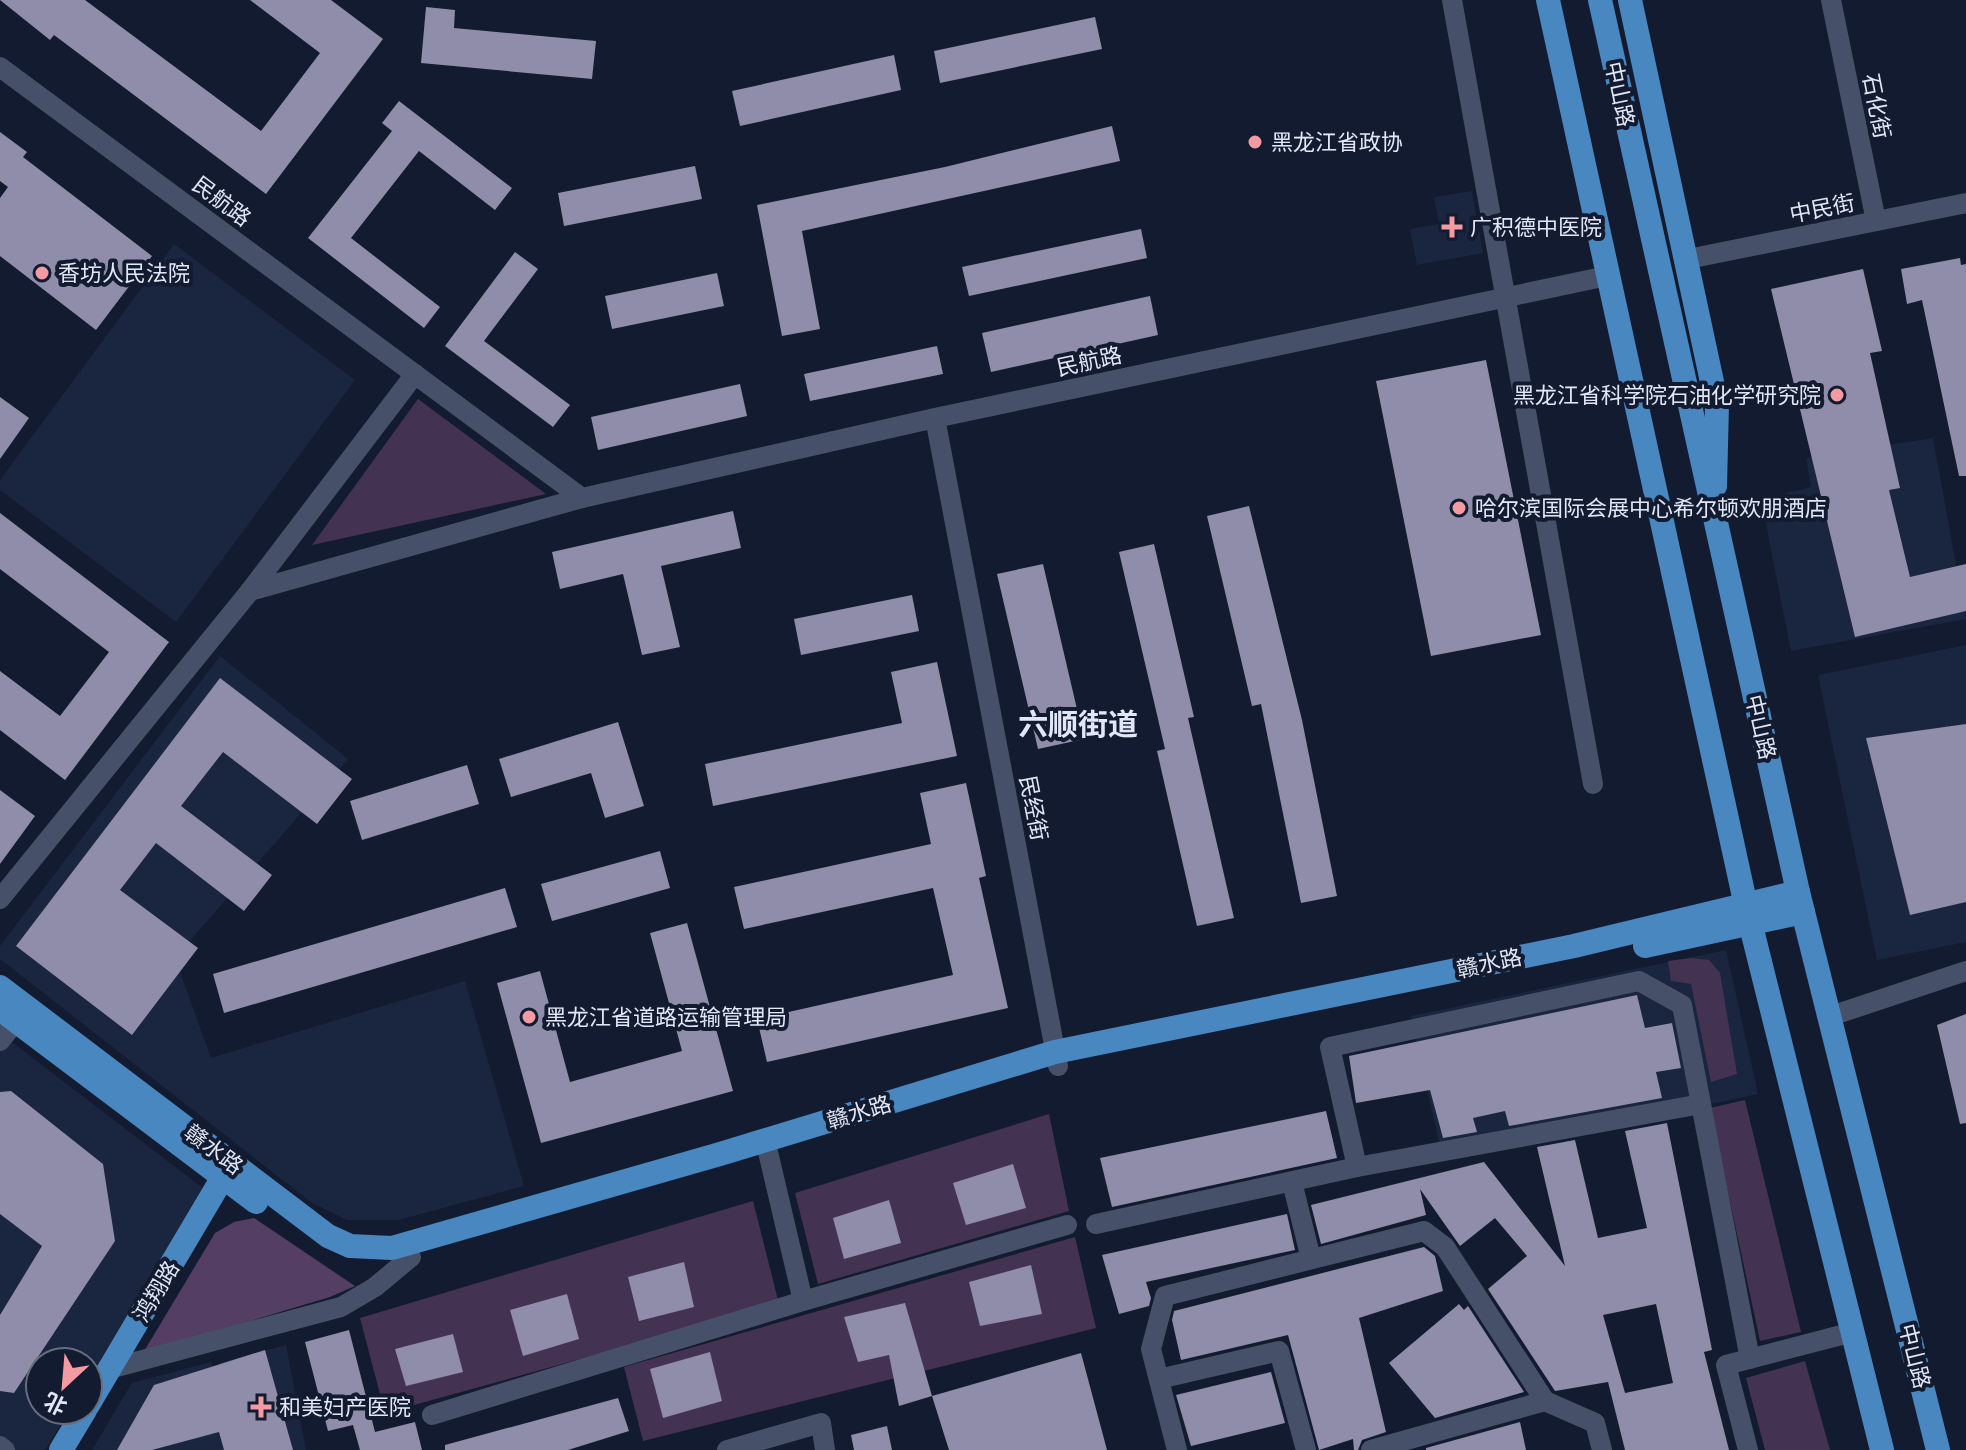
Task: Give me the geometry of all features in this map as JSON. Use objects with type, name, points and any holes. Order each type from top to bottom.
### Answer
[{"type":"main road","points":[[1548,0],[1748,915],[1882,1450]]},
{"type":"main road","name":"中山路","points":[[1600,0],[1800,902],[1938,1450]]},
{"type":"main road","points":[[1630,0],[1717,405],[1713,516]]},
{"type":"main road","name":"赣水路","points":[[0,987],[328,1236],[350,1246],[392,1248],[1056,1059],[1800,902]]},
{"type":"main road","name":"赣水路","points":[[8,1015],[297,1232],[348,1257],[378,1262],[411,1257],[768,1152],[1056,1059]]},
{"type":"main road","name":"鸿翔路","points":[[104,1378],[223,1177]]},
{"type":"main road","points":[[61,1450],[75,1426]]},
{"type":"street","points":[[1452,0],[1593,784]]},
{"type":"street","name":"石化街","points":[[1831,0],[1876,221]]},
{"type":"street","name":"民航路","points":[[0,67],[582,498]]},
{"type":"street","name":"中民街","points":[[1688,259],[1966,203]]},
{"type":"street","name":"民航路","points":[[250,591],[582,498],[935,418],[1607,276]]},
{"type":"street","points":[[0,899],[250,591],[415,374]]},
{"type":"street","name":"民经街","points":[[935,418],[1056,1059]]},
{"type":"street","points":[[1831,1016],[1966,971]]},
{"type":"street","points":[[1357,1167],[1330,1047],[1639,981],[1682,1005],[1750,1359]]},
{"type":"street","points":[[0,1041],[8,1015]]},
{"type":"street","points":[[1096,1224],[1357,1167],[1701,1104]]},
{"type":"street","points":[[768,1152],[803,1301]]},
{"type":"street","points":[[1292,1182],[1311,1259]]},
{"type":"street","points":[[432,1415],[803,1301],[1067,1225]]},
{"type":"street","points":[[1177,1450],[1151,1349],[1165,1296],[1424,1231],[1445,1247],[1545,1401],[1595,1423],[1602,1450]]},
{"type":"street","name":"赣水路","points":[[109,1369],[341,1307],[375,1287],[411,1257]]},
{"type":"street","points":[[1748,1450],[1726,1365],[1853,1332]]},
{"type":"street","points":[[1159,1379],[1279,1351],[1306,1450]]},
{"type":"street","points":[[1371,1450],[1545,1401]]},
{"type":"street","points":[[727,1450],[821,1423],[825,1450]]},
{"type":"street","points":[[0,1446],[5,1450]]},
{"type":"shaded area","name":"广积德中医院","points":[[1472,191],[1483,253],[1417,265],[1410,229],[1439,224],[1434,197]]},
{"type":"shaded area","points":[[174,244],[355,380],[176,622],[0,490],[0,480]]},
{"type":"shaded area","points":[[418,399],[546,494],[312,545]]},
{"type":"shaded area","points":[[1933,438],[1966,619],[1791,651],[1761,499],[1811,487],[1806,458]]},
{"type":"shaded area","points":[[1966,645],[1966,942],[1877,960],[1818,675]]},
{"type":"shaded area","points":[[220,656],[348,759],[175,958],[211,1058],[465,981],[524,1186],[399,1220],[347,1220],[312,1203],[0,959],[0,946]]},
{"type":"shaded area","points":[[1726,950],[1758,1094],[1443,1161],[1411,1016]]},
{"type":"shaded area","points":[[1691,958],[1709,960],[1720,973],[1737,1074],[1711,1082],[1691,984],[1671,981],[1668,961]]},
{"type":"shaded area","points":[[0,1033],[204,1189],[104,1354],[104,1346],[24,1346],[24,1426],[60,1426],[45,1450],[0,1450]]},
{"type":"shaded area","points":[[1745,1100],[1801,1332],[1760,1341],[1710,1108]]},
{"type":"shaded area","points":[[1049,1114],[1069,1211],[818,1284],[795,1193]]},
{"type":"shaded area","points":[[753,1201],[779,1304],[385,1413],[360,1318]]},
{"type":"shaded area","points":[[254,1218],[355,1286],[330,1297],[143,1353],[215,1233],[234,1222]]},
{"type":"shaded area","points":[[1075,1237],[1096,1328],[643,1441],[624,1367]]},
{"type":"shaded area","name":"和美妇产医院","points":[[286,1345],[306,1450],[232,1450],[219,1363]]},
{"type":"shaded area","points":[[1805,1361],[1830,1450],[1765,1450],[1746,1378]]},
{"type":"shaded area","points":[[211,1362],[225,1450],[92,1450],[132,1383]]},
{"type":"building","points":[[0,0],[85,0],[261,131],[320,53],[250,0],[331,0],[383,39],[266,194],[54,35],[50,40]]},
{"type":"building","points":[[426,7],[455,10],[454,28],[596,41],[592,79],[421,63]]},
{"type":"building","points":[[1095,17],[1102,49],[940,83],[934,51]]},
{"type":"building","points":[[894,55],[901,90],[740,126],[732,91]]},
{"type":"building","points":[[399,101],[512,188],[495,210],[419,151],[351,238],[440,307],[424,328],[308,238],[392,131],[382,123]]},
{"type":"building","points":[[1112,126],[1120,161],[802,231],[820,329],[782,336],[757,205],[945,167]]},
{"type":"building","points":[[0,132],[27,152],[23,157],[152,256],[96,330],[0,256],[0,198],[8,187],[0,181]]},
{"type":"building","points":[[695,166],[702,199],[564,226],[558,193]]},
{"type":"building","points":[[1141,229],[1147,258],[969,296],[962,267]]},
{"type":"building","points":[[515,252],[538,269],[484,341],[570,405],[553,427],[445,346]]},
{"type":"building","points":[[1960,258],[1961,265],[1966,264],[1966,476],[1959,476],[1922,300],[1907,304],[1901,269]]},
{"type":"building","points":[[1863,269],[1882,351],[1870,353],[1900,488],[1889,490],[1910,577],[1966,564],[1966,611],[1855,637],[1771,289]]},
{"type":"building","points":[[717,273],[724,306],[612,329],[605,296]]},
{"type":"building","points":[[1150,296],[1158,335],[991,372],[982,333]]},
{"type":"building","points":[[937,346],[943,374],[810,401],[804,374]]},
{"type":"building","name":"哈尔滨国际会展中心希尔顿欢朋酒店","points":[[1486,360],[1541,635],[1431,656],[1376,381]]},
{"type":"building","points":[[740,384],[747,416],[598,450],[591,417]]},
{"type":"building","points":[[0,397],[29,418],[0,459]]},
{"type":"building","points":[[1249,506],[1302,720],[1337,896],[1301,903],[1261,704],[1252,706],[1207,516]]},
{"type":"building","points":[[733,511],[741,548],[661,566],[680,647],[642,655],[623,574],[560,589],[552,552]]},
{"type":"building","points":[[0,513],[169,642],[65,780],[0,730],[0,671],[60,716],[109,652],[0,569]]},
{"type":"building","points":[[1154,544],[1194,717],[1188,718],[1234,918],[1197,926],[1157,751],[1165,749],[1119,552]]},
{"type":"building","points":[[1043,564],[1084,739],[1038,749],[997,574]]},
{"type":"building","points":[[912,595],[919,631],[801,655],[794,619]]},
{"type":"building","points":[[937,662],[957,756],[713,806],[705,764],[902,723],[891,672]]},
{"type":"building","points":[[220,678],[352,779],[317,824],[223,752],[181,806],[272,875],[244,911],[156,843],[120,890],[198,948],[132,1035],[16,946]]},
{"type":"building","points":[[618,722],[644,806],[605,818],[591,773],[511,797],[499,759]]},
{"type":"building","points":[[1966,724],[1966,902],[1910,915],[1866,738]]},
{"type":"building","points":[[467,765],[479,804],[362,840],[350,801]]},
{"type":"building","points":[[966,783],[986,876],[979,878],[1008,1008],[767,1062],[757,1019],[953,975],[933,888],[744,929],[734,887],[931,844],[920,793]]},
{"type":"building","points":[[0,790],[35,816],[0,864]]},
{"type":"building","points":[[660,851],[670,888],[552,921],[541,884]]},
{"type":"building","points":[[505,888],[517,927],[224,1013],[213,974]]},
{"type":"building","name":"黑龙江省道路运输管理局","points":[[687,923],[733,1091],[541,1143],[497,983],[540,971],[570,1082],[682,1051],[650,933]]},
{"type":"building","points":[[1637,995],[1645,1028],[1672,1023],[1681,1068],[1656,1072],[1662,1098],[1509,1126],[1505,1111],[1473,1118],[1477,1132],[1443,1138],[1430,1090],[1356,1103],[1349,1056]]},
{"type":"building","points":[[1966,1014],[1966,1123],[1960,1124],[1937,1025]]},
{"type":"building","points":[[11,1091],[103,1164],[115,1241],[45,1346],[24,1346],[24,1378],[14,1393],[0,1391],[0,1315],[42,1246],[0,1214],[0,1092]]},
{"type":"building","points":[[1326,1111],[1337,1158],[1112,1207],[1100,1158]]},
{"type":"building","points":[[1667,1123],[1712,1350],[1704,1352],[1729,1450],[1625,1450],[1608,1382],[1555,1391],[1488,1289],[1527,1256],[1495,1218],[1460,1246],[1420,1189],[1426,1215],[1321,1244],[1311,1205],[1484,1162],[1565,1266],[1537,1147],[1575,1140],[1598,1238],[1647,1228],[1625,1131]],"holes":[[[1656,1304],[1673,1383],[1625,1393],[1603,1315]]]},
{"type":"building","points":[[1013,1164],[1026,1208],[966,1225],[953,1183]]},
{"type":"building","points":[[889,1200],[901,1243],[844,1259],[833,1218]]},
{"type":"building","points":[[1287,1214],[1295,1250],[1146,1282],[1151,1298],[1149,1306],[1119,1314],[1102,1255]]},
{"type":"building","points":[[1424,1247],[1435,1256],[1443,1291],[1359,1318],[1386,1432],[1362,1440],[1358,1450],[1354,1450],[1353,1439],[1319,1450],[1288,1335],[1181,1360],[1172,1320],[1174,1311]]},
{"type":"building","points":[[684,1262],[694,1307],[639,1321],[628,1277]]},
{"type":"building","points":[[1031,1265],[1042,1314],[980,1326],[969,1282]]},
{"type":"building","points":[[567,1294],[579,1339],[523,1356],[510,1310]]},
{"type":"building","points":[[905,1303],[932,1396],[899,1406],[889,1355],[858,1362],[844,1317]]},
{"type":"building","points":[[1459,1304],[1464,1310],[1468,1306],[1524,1392],[1435,1418],[1389,1363]]},
{"type":"building","points":[[349,1330],[375,1432],[415,1422],[422,1450],[360,1450],[353,1425],[328,1431],[305,1342]]},
{"type":"building","points":[[453,1334],[463,1372],[406,1386],[395,1349]]},
{"type":"building","points":[[265,1350],[293,1450],[224,1450],[219,1432],[152,1450],[117,1450],[154,1385]]},
{"type":"building","points":[[710,1352],[722,1401],[663,1418],[650,1369]]},
{"type":"building","points":[[1081,1353],[1107,1450],[949,1450],[932,1396]]},
{"type":"building","points":[[1271,1372],[1285,1423],[1191,1446],[1176,1395]]},
{"type":"building","points":[[618,1398],[629,1431],[568,1450],[445,1450],[445,1445]]},
{"type":"building","points":[[1520,1422],[1526,1450],[1426,1450],[1426,1448]]},
{"type":"building","points":[[887,1426],[892,1450],[854,1450],[851,1435]]},
{"type":"place","name":"黑龙江省政协","points":[[1255,142]]},
{"type":"place","name":"广积德中医院","points":[[1452,227]]},
{"type":"place","name":"香坊人民法院","points":[[42,273]]},
{"type":"place","name":"黑龙江省科学院石油化学研究院","points":[[1837,395]]},
{"type":"place","name":"哈尔滨国际会展中心希尔顿欢朋酒店","points":[[1459,508]]},
{"type":"place","name":"黑龙江省道路运输管理局","points":[[529,1017]]},
{"type":"place","name":"和美妇产医院","points":[[261,1407]]},
{"type":"district","name":"六顺街道","points":[[1078,725]]}]
